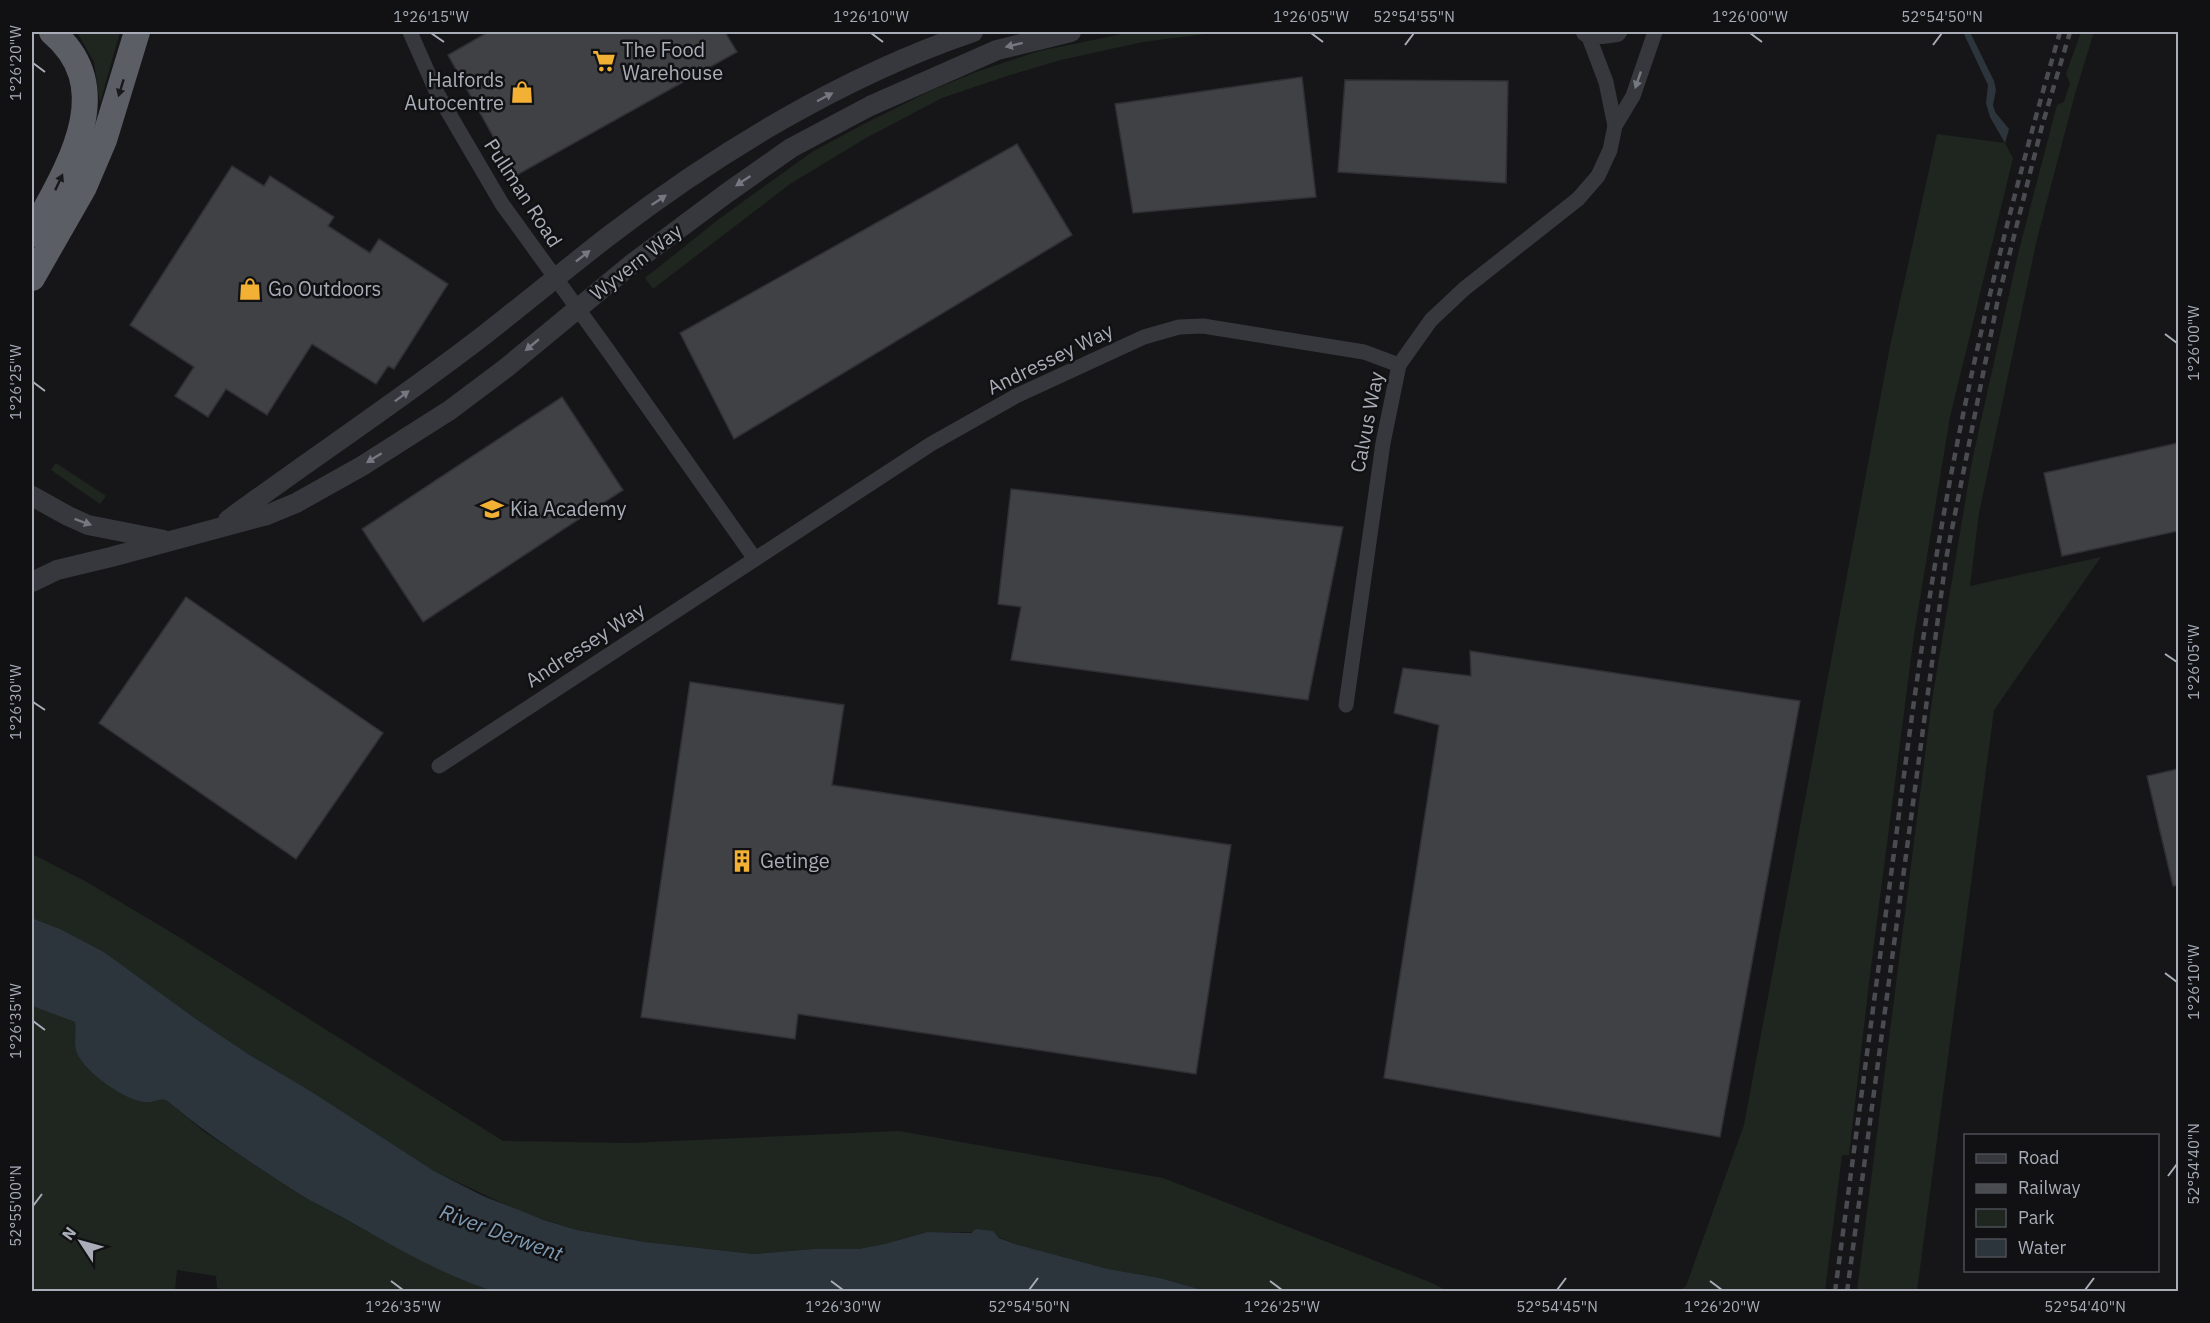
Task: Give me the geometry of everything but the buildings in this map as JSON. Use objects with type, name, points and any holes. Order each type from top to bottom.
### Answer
[{"type":"highway","points":[[32,234],[56,188],[76,142],[85,114],[86,90],[82,75],[69,49],[52,32]]},
{"type":"highway","points":[[32,278],[84,187],[104,140],[137,32]]},
{"type":"street","name":"Pullman Road","points":[[410,32],[437,93],[502,204],[577,308]]},
{"type":"street","name":"Wyvern Way","points":[[220,526],[477,341],[651,205],[729,153],[853,82],[905,58],[973,32]]},
{"type":"street","name":"Wyvern Way","points":[[32,582],[57,570],[267,515],[296,503],[450,410],[726,193],[791,148],[870,106],[997,50],[1071,32]]},
{"type":"street","points":[[1615,126],[1606,82],[1586,32],[1602,34],[1617,32]]},
{"type":"street","points":[[1615,126],[1633,96],[1655,32]]},
{"type":"street","name":"Calvus Way","points":[[1346,705],[1383,443],[1399,365],[1431,320],[1464,289],[1578,199],[1598,176],[1610,150],[1615,126]]},
{"type":"street","points":[[577,308],[755,559]]},
{"type":"street","name":"Andressey Way","points":[[439,766],[931,444],[1016,396],[1144,337],[1179,327],[1203,327],[1364,352],[1399,365]]},
{"type":"street","name":"Wyvern Way","points":[[32,496],[88,525],[167,541]]},
{"type":"green space","points":[[77,32],[120,32],[100,103],[94,62]]},
{"type":"green space","points":[[1132,32],[1221,32],[1143,42],[1061,60],[942,98],[866,138],[790,184],[653,289],[645,278],[719,219],[812,152],[862,125],[928,92],[976,72],[1039,51]]},
{"type":"green space","points":[[2081,32],[2094,32],[2075,94],[2037,239],[1979,513],[1970,586],[2101,557],[1994,710],[1917,1291],[1857,1291],[1932,700],[1972,461],[2018,254],[2057,105],[2064,102],[2070,83],[2066,74]]},
{"type":"green space","points":[[1937,134],[2005,143],[2013,158],[1950,417],[1914,635],[1849,1155],[1842,1155],[1825,1291],[1679,1291],[1686,1286],[1744,1125],[1890,346]]},
{"type":"green space","points":[[56,463],[106,496],[100,504],[51,470]]},
{"type":"green space","points":[[32,854],[85,881],[174,934],[503,1141],[630,1143],[899,1131],[1163,1178],[1448,1291],[1206,1291],[1160,1278],[1108,1269],[1015,1244],[996,1236],[974,1232],[927,1232],[886,1244],[858,1249],[814,1249],[754,1254],[645,1242],[577,1230],[521,1212],[434,1171],[312,1092],[248,1054],[104,952],[60,929],[32,918]]},
{"type":"green space","points":[[32,1006],[75,1022],[77,1038],[149,1102],[159,1098],[166,1100],[206,1133],[297,1193],[458,1278],[496,1291],[228,1291],[217,1288],[216,1276],[177,1270],[175,1291],[32,1291]]},
{"type":"water","points":[[1963,32],[1970,32],[1994,81],[1995,112],[2009,129],[2005,143],[1990,117],[1986,103],[1988,85]]},
{"type":"water","name":"River Derwent","points":[[32,918],[60,929],[104,952],[248,1054],[312,1092],[434,1171],[483,1196],[544,1220],[577,1230],[645,1242],[754,1254],[814,1249],[858,1249],[927,1232],[971,1233],[976,1229],[993,1231],[999,1238],[1015,1244],[1108,1269],[1160,1278],[1206,1291],[496,1292],[460,1279],[424,1262],[303,1196],[197,1125],[166,1100],[139,1101],[118,1092],[97,1077],[81,1061],[77,1053],[75,1022],[32,1006]]},
{"type":"railway","points":[[1835,1292],[1911,720],[1944,513],[1955,452],[1996,271],[2060,32]]},
{"type":"railway","points":[[1847,1292],[1946,559],[1998,299],[2042,126],[2070,32]]},
{"type":"place","name":"The Food Warehouse","points":[[604,61]]},
{"type":"place","name":"Halfords Autocentre","points":[[522,92]]},
{"type":"place","name":"Go Outdoors","points":[[250,289]]},
{"type":"place","name":"Kia Academy","points":[[492,509]]},
{"type":"place","name":"Getinge","points":[[742,861]]}]
